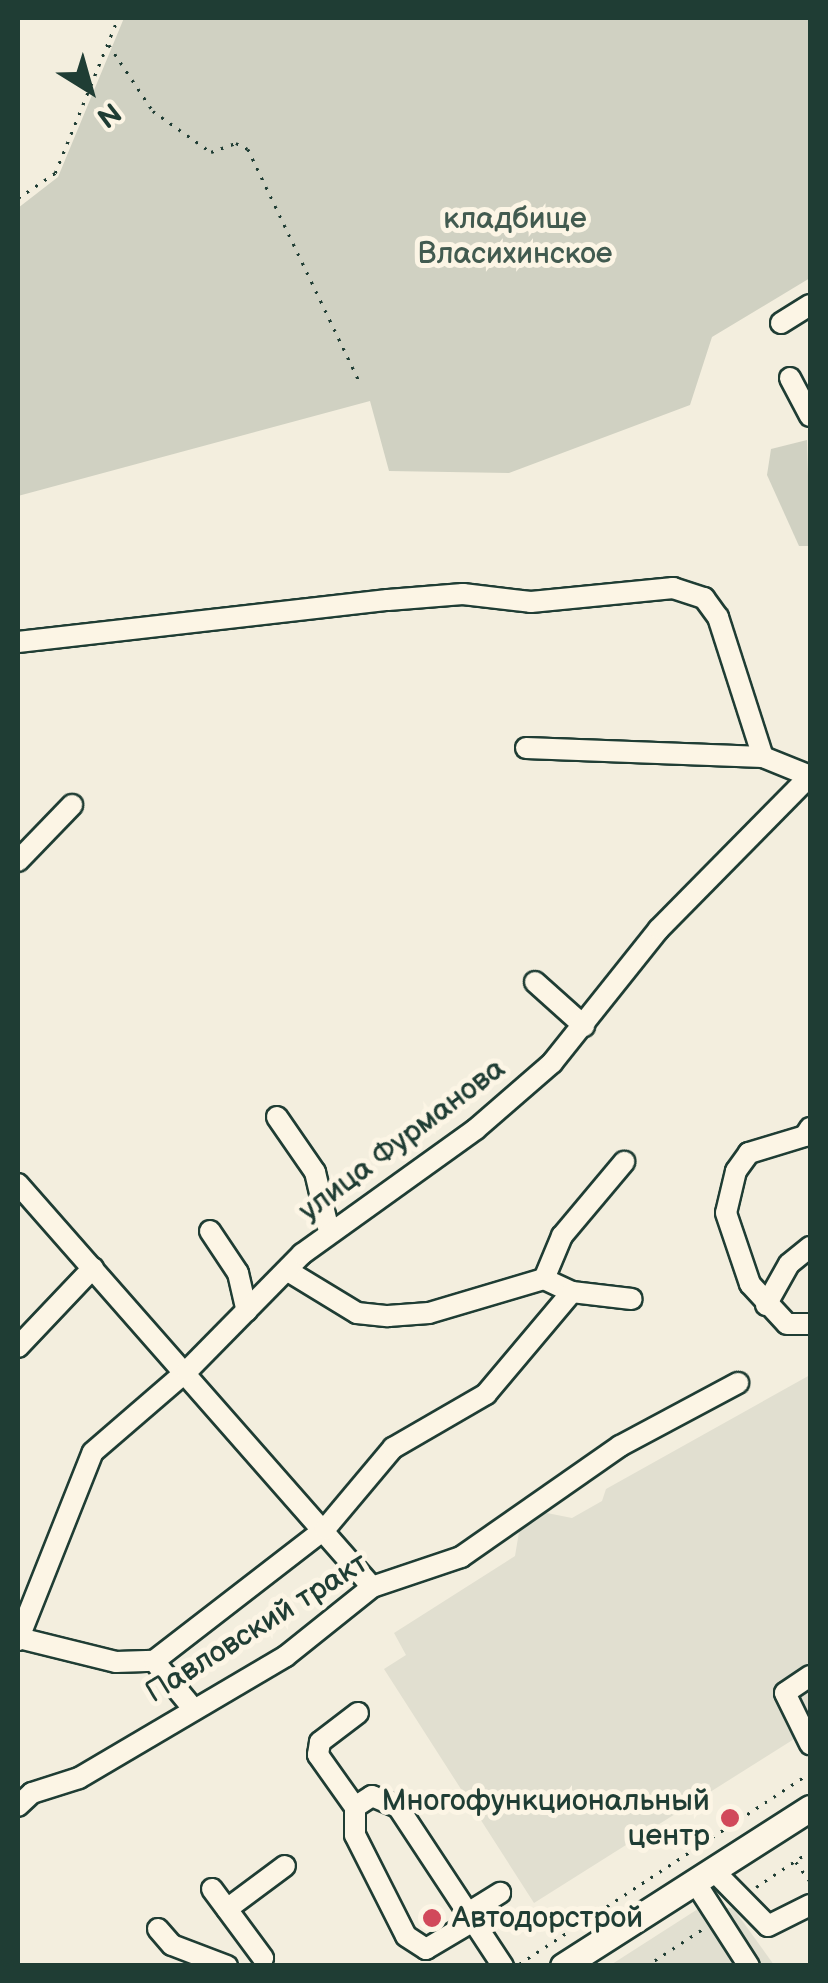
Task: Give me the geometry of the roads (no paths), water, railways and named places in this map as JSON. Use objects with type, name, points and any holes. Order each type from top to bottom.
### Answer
[{"type":"main road","points":[[563,1966],[810,1808]]},
{"type":"street","points":[[780,323],[810,306]]},
{"type":"street","points":[[790,378],[810,416]]},
{"type":"street","points":[[18,642],[388,600],[463,594],[531,602],[673,588],[704,598],[718,616],[763,757]]},
{"type":"street","name":"улица Фурманова","points":[[20,1630],[93,1452],[187,1371],[329,1230],[476,1129],[552,1063],[658,929],[810,776],[763,757],[526,748]]},
{"type":"street","points":[[18,862],[72,805]]},
{"type":"street","points":[[534,982],[584,1026]]},
{"type":"street","points":[[276,1117],[315,1172],[329,1230]]},
{"type":"street","points":[[809,1135],[750,1152],[736,1171],[726,1213],[750,1284],[788,1324],[810,1324]]},
{"type":"street","points":[[544,1279],[562,1236],[624,1162]]},
{"type":"street","points":[[18,1184],[187,1371],[372,1587]]},
{"type":"street","points":[[210,1230],[238,1273],[247,1312]]},
{"type":"street","points":[[766,1305],[789,1264],[810,1247]]},
{"type":"street","points":[[18,1347],[92,1268]]},
{"type":"street","points":[[288,1271],[357,1313],[388,1316],[429,1313],[544,1279],[572,1292],[632,1299]]},
{"type":"street","points":[[20,1630],[116,1662],[154,1661],[325,1529],[394,1448],[486,1394],[572,1292]]},
{"type":"street","name":"Павловский тракт","points":[[18,1806],[32,1793],[78,1778],[191,1706],[286,1656],[372,1587],[461,1557],[620,1446],[738,1383]]},
{"type":"street","points":[[154,1661],[191,1706]]},
{"type":"street","points":[[810,1676],[785,1693],[810,1744]]},
{"type":"street","points":[[358,1713],[320,1742],[318,1755],[355,1807],[355,1835],[417,1948],[426,1949],[500,1893]]},
{"type":"street","points":[[355,1807],[372,1796],[398,1807],[500,1963]]},
{"type":"street","points":[[227,1909],[285,1866]]},
{"type":"street","points":[[704,1876],[768,1926],[810,1905]]},
{"type":"street","points":[[704,1876],[749,1966]]},
{"type":"street","points":[[212,1889],[264,1963]]},
{"type":"street","points":[[158,1928],[172,1946],[227,1966]]},
{"type":"place","name":"Многофункциональный центр","points":[[730,1818]]},
{"type":"place","name":"Автодорстрой","points":[[432,1918]]},
{"type":"park label","name":"кладбище Власихинское","points":[[515,236]]}]
